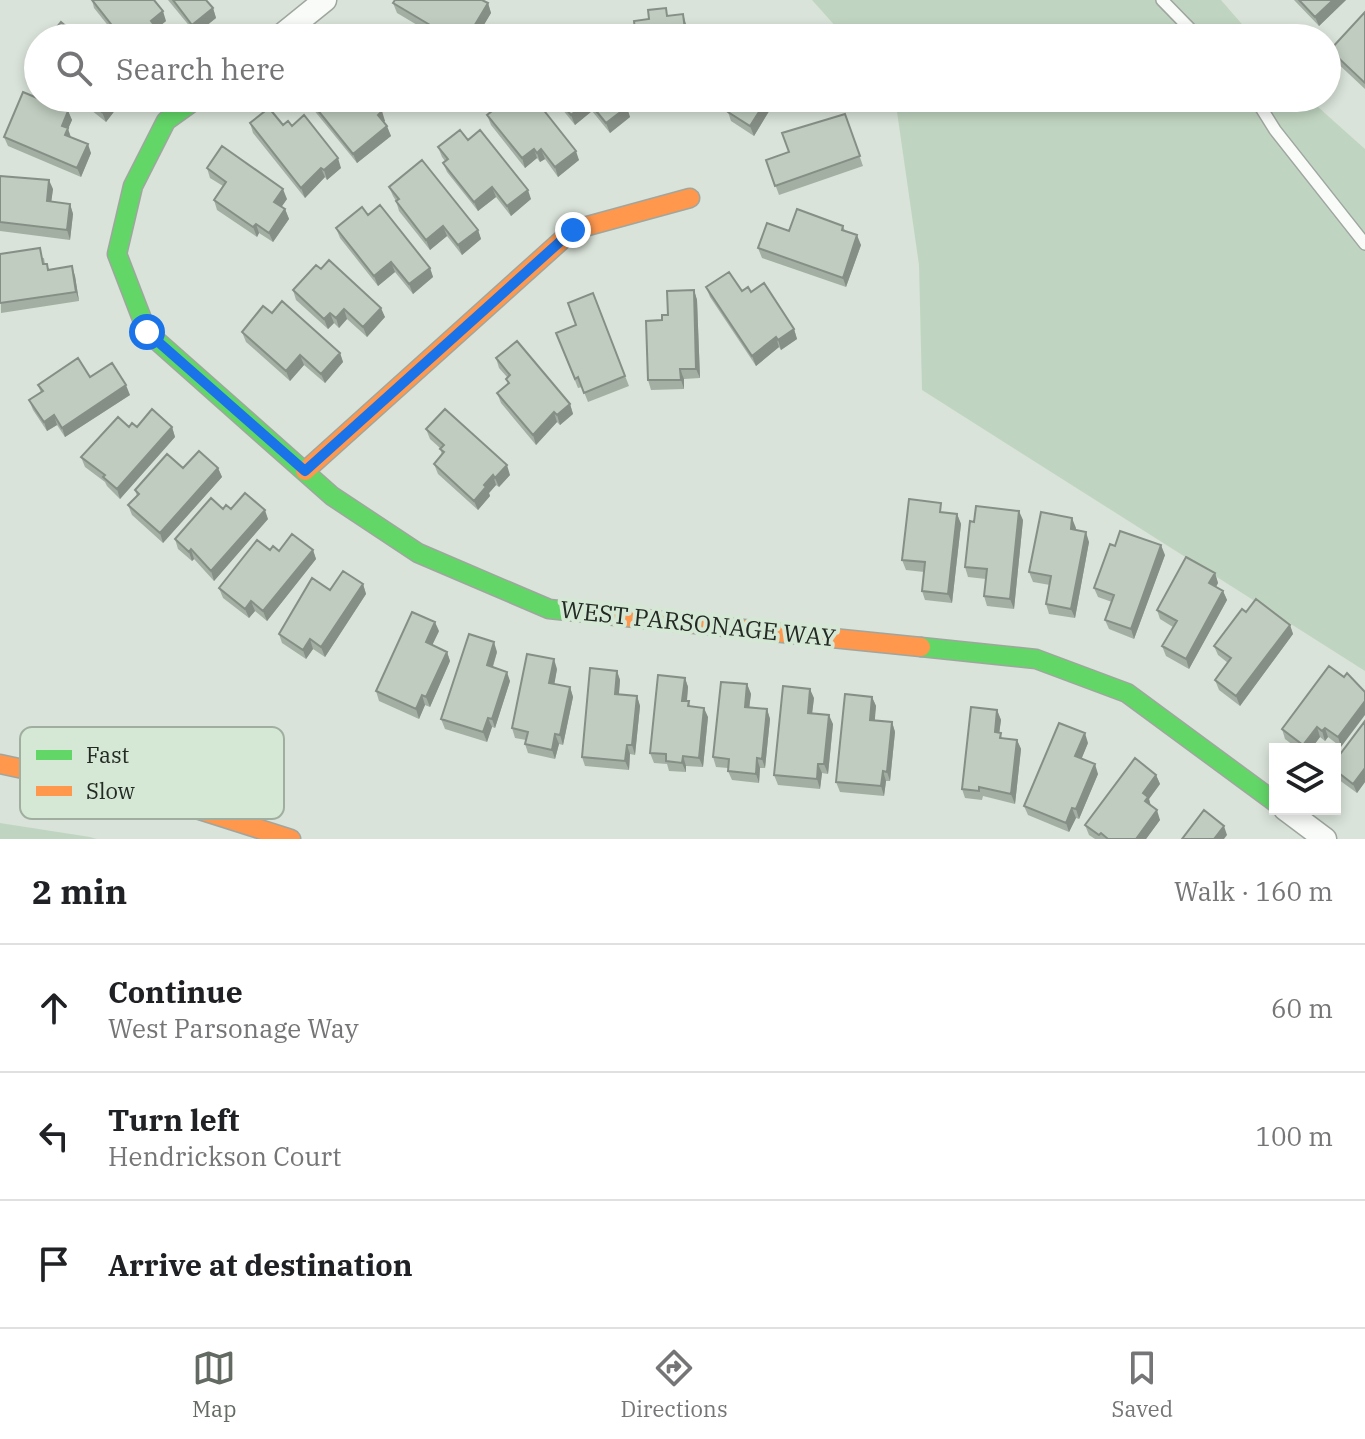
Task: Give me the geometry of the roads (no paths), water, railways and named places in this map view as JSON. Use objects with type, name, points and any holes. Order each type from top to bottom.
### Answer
[{"type":"street","points":[[295,24],[325,0]]},
{"type":"street","name":"WEST PARSONAGE WAY","points":[[179,112],[166,121],[133,186],[117,254],[147,332],[332,496],[418,553],[549,609],[1036,659],[1127,693],[1269,798]]},
{"type":"street","points":[[305,471],[573,230],[690,198]]},
{"type":"street","points":[[0,764],[20,768]]},
{"type":"street","points":[[1293,815],[1325,839]]},
{"type":"street","points":[[228,819],[291,839]]},
{"type":"lane","points":[[1162,0],[1185,24]]},
{"type":"lane","points":[[1264,112],[1365,244]]}]
